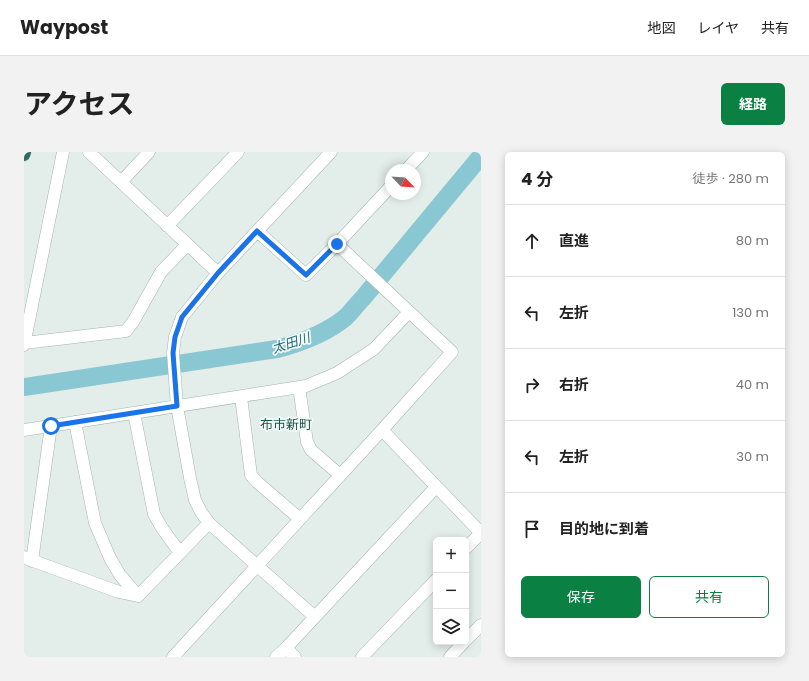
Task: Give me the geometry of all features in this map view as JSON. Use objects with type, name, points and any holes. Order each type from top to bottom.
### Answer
[{"type":"street","points":[[63,152],[24,344],[126,331],[133,322],[161,272],[187,245]]},
{"type":"street","points":[[89,152],[218,273]]},
{"type":"street","points":[[121,182],[149,152]]},
{"type":"street","points":[[167,226],[238,152]]},
{"type":"street","points":[[315,617],[208,523],[201,512],[195,500],[190,478],[177,406],[173,353],[175,337],[182,317],[218,273],[331,152]]},
{"type":"street","points":[[412,164],[423,152]]},
{"type":"street","points":[[257,231],[306,275],[385,192]]},
{"type":"street","points":[[173,657],[452,352],[337,244]]},
{"type":"street","points":[[24,430],[306,386],[337,373],[374,349],[409,312]]},
{"type":"street","points":[[299,387],[307,442],[312,450],[340,475]]},
{"type":"street","points":[[242,397],[251,475],[300,519]]},
{"type":"street","points":[[134,413],[154,514],[180,553]]},
{"type":"street","points":[[75,422],[95,522],[113,564],[120,576],[138,596]]},
{"type":"street","points":[[51,426],[28,559],[119,592],[138,596]]},
{"type":"street","points":[[382,430],[481,533],[469,545]]},
{"type":"street","points":[[276,657],[436,487]]},
{"type":"street","points":[[138,596],[208,523]]},
{"type":"street","points":[[362,657],[433,583]]},
{"type":"street","points":[[469,637],[481,625]]},
{"type":"street","points":[[450,657],[461,645]]},
{"type":"street","points":[[286,648],[295,657]]},
{"type":"waterway","name":"太田川","points":[[24,387],[277,349],[295,344],[322,332],[346,317],[481,156]]},
{"type":"district","name":"布市新町","points":[[286,424]]},
{"type":"route","points":[[51,426],[177,406],[173,353],[175,337],[182,317],[218,273],[257,231],[306,275],[337,244]]}]
